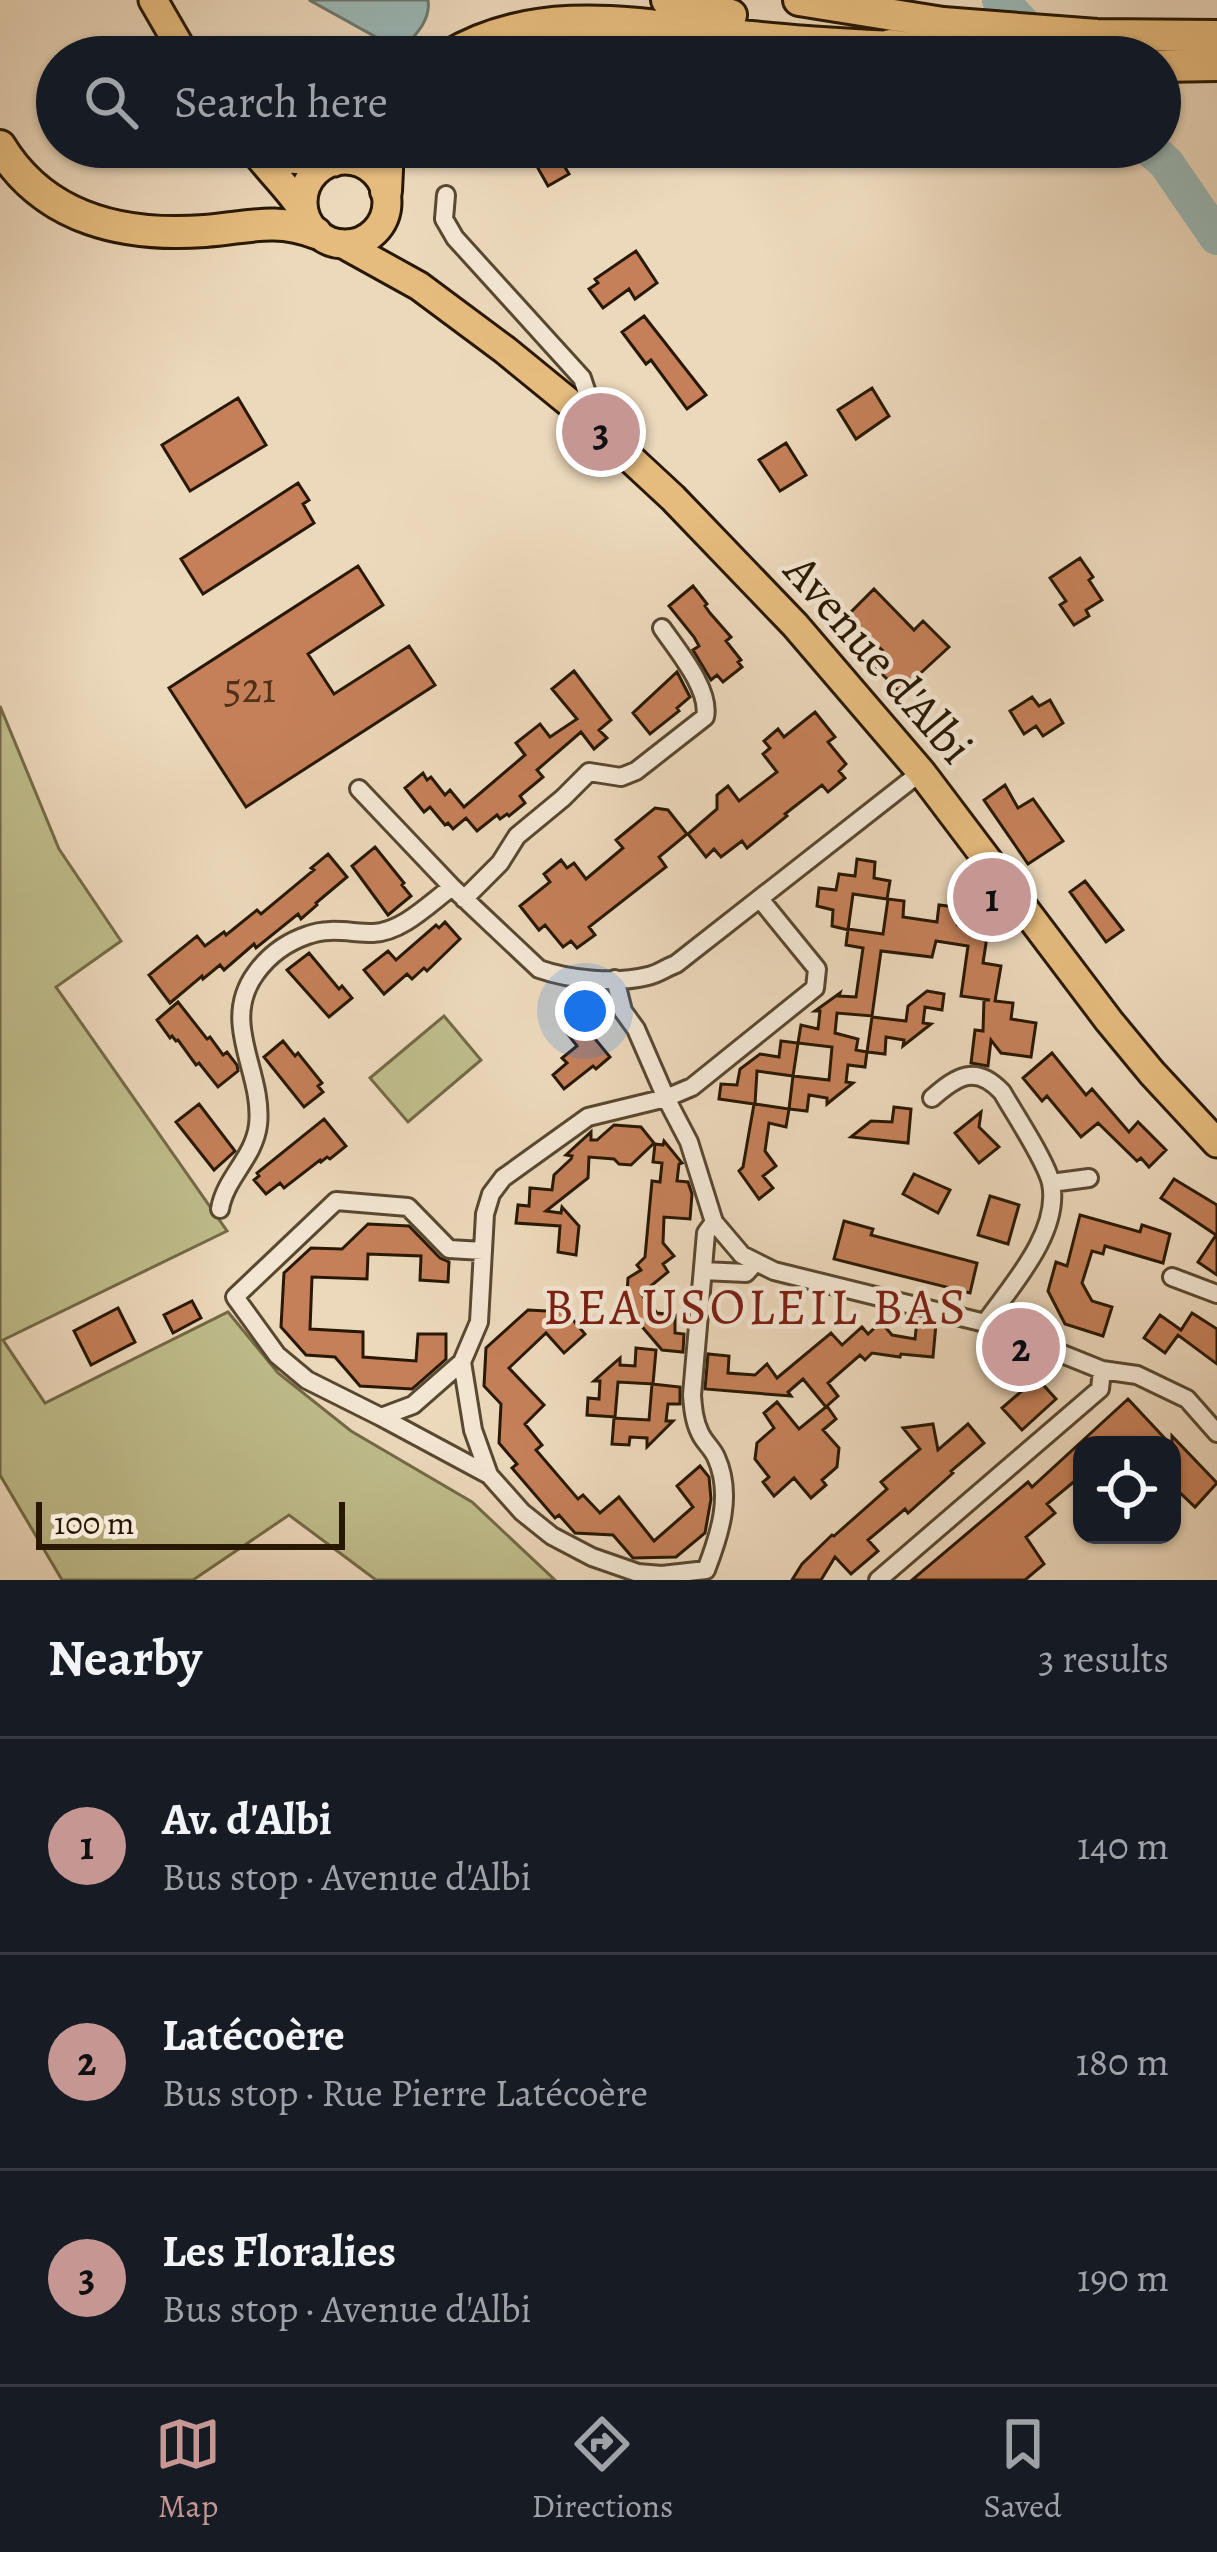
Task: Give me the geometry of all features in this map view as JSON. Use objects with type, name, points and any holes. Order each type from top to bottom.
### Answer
[{"type":"highway","points":[[667,0],[828,36]]},
{"type":"highway","points":[[799,0],[943,23],[1097,35],[1217,36]]},
{"type":"highway","points":[[477,36],[515,20],[562,13],[626,16],[739,36]]},
{"type":"highway","points":[[1181,66],[1217,65]]},
{"type":"highway","points":[[0,146],[19,173],[55,203],[92,222],[176,232],[267,223],[322,230]]},
{"type":"highway","points":[[387,198],[388,168]]},
{"type":"main road","points":[[153,0],[174,36]]},
{"type":"main road","points":[[269,168],[322,230],[361,242],[383,221],[387,198],[380,179],[366,168]]},
{"type":"main road","points":[[322,168],[309,181],[303,201],[322,230]]},
{"type":"main road","name":"Avenue d'Albi","points":[[387,198],[400,262],[418,286]]},
{"type":"main road","name":"Avenue d'Albi","points":[[322,230],[418,286],[577,408],[674,498],[780,609],[921,772],[1109,1021],[1217,1143]]},
{"type":"street","points":[[446,195],[444,219],[454,238],[582,378],[586,393],[577,408]]},
{"type":"street","points":[[220,1209],[257,1132],[259,1096],[239,1017],[242,999],[264,962],[287,944],[321,931],[378,933],[398,927],[500,863],[517,836],[589,772],[621,777],[636,771],[705,717],[708,704],[703,692],[662,628]]},
{"type":"street","points":[[359,789],[538,969],[615,979],[650,976],[676,964],[921,772]]},
{"type":"street","points":[[381,1417],[412,1405],[462,1362],[479,1322],[485,1214],[503,1178],[589,1117],[692,1087],[815,988],[817,969],[760,899]]},
{"type":"street","points":[[615,979],[623,1011],[689,1142],[714,1222],[742,1255],[774,1271],[985,1323],[1102,1370],[1137,1376],[1186,1400],[1217,1433]]},
{"type":"street","points":[[932,1098],[964,1076],[979,1075],[992,1081],[1051,1183],[1042,1239],[985,1323]]},
{"type":"street","points":[[1051,1183],[1089,1178]]},
{"type":"street","points":[[235,1297],[336,1202],[408,1207],[449,1249],[483,1251]]},
{"type":"street","points":[[462,1362],[473,1430],[490,1475],[522,1512],[552,1536],[638,1573],[709,1575],[719,1536],[723,1480],[715,1454],[700,1434],[692,1395],[706,1233],[714,1222]]},
{"type":"street","points":[[703,1271],[746,1273],[755,1263]]},
{"type":"street","points":[[226,1275],[235,1297],[277,1354],[307,1380],[490,1475]]},
{"type":"street","points":[[1172,1277],[1217,1294]]},
{"type":"street","points":[[878,1580],[1100,1389],[1102,1370]]},
{"type":"shaded area","points":[[0,706],[59,849],[121,941],[56,987],[227,1231],[3,1340],[45,1403],[228,1312],[278,1373],[351,1431],[472,1502],[555,1580],[376,1580],[289,1515],[193,1580],[62,1580],[0,1475]]},
{"type":"shaded area","points":[[444,1016],[481,1060],[408,1122],[370,1078]]},
{"type":"water","points":[[309,0],[428,0],[425,20],[415,36],[374,36]]},
{"type":"building","points":[[538,168],[565,168],[569,174],[548,186]]},
{"type":"building","points":[[636,251],[657,283],[635,299],[629,289],[603,308],[589,289],[598,283],[595,279]]},
{"type":"building","points":[[644,316],[706,395],[687,409],[651,360],[646,364],[622,332]]},
{"type":"building","points":[[872,388],[889,416],[856,439],[838,410]]},
{"type":"building","points":[[238,398],[266,445],[190,491],[162,445]]},
{"type":"building","points":[[786,443],[806,475],[780,491],[759,460]]},
{"type":"building","points":[[298,483],[309,500],[303,504],[314,523],[203,594],[181,559]]},
{"type":"building","points":[[1080,558],[1102,600],[1074,625],[1060,605],[1066,601],[1050,578]]},
{"type":"building","points":[[358,566],[383,605],[308,654],[334,694],[409,646],[435,685],[246,807],[169,688]]},
{"type":"building","points":[[693,586],[731,637],[726,641],[741,660],[742,667],[723,682],[717,675],[711,680],[693,650],[699,646],[694,637],[669,606]]},
{"type":"building","points":[[874,589],[914,630],[923,621],[949,647],[900,692],[870,662],[882,650],[846,617]]},
{"type":"building","points":[[574,671],[611,720],[599,730],[607,738],[594,749],[581,732],[537,770],[543,777],[520,796],[525,803],[509,816],[500,819],[497,815],[477,831],[466,818],[453,829],[430,807],[424,812],[405,788],[423,773],[445,795],[450,790],[464,807],[525,755],[516,743],[540,724],[550,737],[577,719],[552,689]]},
{"type":"building","points":[[677,672],[690,697],[650,734],[633,713]]},
{"type":"building","points":[[1032,697],[1039,706],[1050,700],[1063,723],[1043,736],[1036,726],[1024,734],[1010,711]]},
{"type":"building","points":[[815,712],[835,737],[828,742],[846,764],[839,771],[845,778],[828,792],[822,785],[747,848],[742,841],[721,857],[714,849],[706,857],[688,834],[717,809],[717,795],[728,786],[739,801],[777,772],[763,754],[770,748],[764,741],[778,729],[784,737]]},
{"type":"building","points":[[1005,785],[1018,808],[1033,799],[1063,841],[1028,864],[984,800]]},
{"type":"building","points":[[655,808],[668,810],[687,834],[659,857],[666,867],[589,927],[595,935],[577,948],[571,941],[563,947],[545,925],[539,930],[520,906],[550,882],[544,874],[561,860],[567,868],[574,863],[586,879],[623,848],[616,840]]},
{"type":"building","points":[[375,847],[411,896],[388,915],[352,866]]},
{"type":"building","points":[[328,854],[347,877],[301,919],[298,914],[256,948],[254,944],[224,970],[220,965],[202,976],[170,1003],[149,975],[197,936],[205,946],[257,910],[261,914]]},
{"type":"building","points":[[857,859],[875,862],[874,878],[890,881],[887,899],[853,894],[848,930],[832,926],[833,910],[817,906],[819,888],[836,890],[839,874],[855,876]]},
{"type":"building","points":[[1085,881],[1123,930],[1106,942],[1070,892]]},
{"type":"building","points":[[888,899],[904,901],[903,917],[937,922],[939,905],[980,910],[959,925],[988,930],[983,963],[1001,966],[995,1001],[1013,1003],[1011,1019],[1036,1023],[1031,1057],[1001,1053],[991,1040],[988,1066],[971,1063],[975,1030],[983,1031],[984,1000],[990,1000],[961,996],[968,946],[936,941],[932,957],[881,951],[872,1016],[837,1013],[835,1033],[858,1039],[856,1050],[867,1052],[865,1067],[848,1065],[846,1082],[853,1083],[827,1104],[827,1098],[809,1095],[807,1111],[789,1109],[793,1076],[829,1080],[832,1047],[798,1043],[801,1025],[818,1029],[820,1011],[815,1011],[840,993],[856,997],[863,948],[846,945],[848,929],[883,934]]},
{"type":"building","points":[[445,922],[460,939],[427,971],[424,968],[412,979],[407,974],[384,994],[364,970],[388,951],[396,960]]},
{"type":"building","points":[[309,953],[352,998],[329,1017],[287,970]]},
{"type":"building","points":[[927,991],[944,994],[942,1010],[925,1007],[923,1023],[931,1024],[903,1046],[904,1040],[886,1037],[885,1054],[867,1052],[872,1017],[906,1021],[908,1006]]},
{"type":"building","points":[[178,1002],[207,1039],[237,1065],[238,1071],[218,1087],[157,1020]]},
{"type":"building","points":[[577,1017],[610,1057],[564,1089],[553,1075],[567,1063],[562,1058],[577,1046],[563,1028]]},
{"type":"building","points":[[283,1041],[322,1083],[318,1086],[323,1092],[304,1107],[264,1057]]},
{"type":"building","points":[[781,1041],[798,1043],[793,1076],[757,1071],[755,1104],[789,1109],[786,1127],[769,1123],[765,1151],[776,1166],[763,1176],[773,1188],[759,1199],[739,1171],[754,1104],[719,1099],[721,1084],[737,1085],[740,1069],[760,1054],[779,1057]]},
{"type":"building","points":[[1052,1053],[1086,1095],[1092,1089],[1129,1132],[1138,1122],[1166,1150],[1149,1167],[1098,1123],[1081,1137],[1047,1096],[1042,1101],[1023,1078]]},
{"type":"building","points":[[199,1104],[235,1151],[214,1170],[176,1122]]},
{"type":"building","points":[[894,1107],[911,1109],[908,1143],[851,1137],[871,1121],[892,1122]]},
{"type":"building","points":[[981,1112],[979,1127],[999,1147],[979,1163],[955,1133]]},
{"type":"building","points":[[324,1119],[346,1146],[284,1188],[280,1183],[266,1194],[254,1180],[257,1173]]},
{"type":"building","points":[[614,1125],[641,1127],[654,1143],[631,1165],[589,1157],[588,1178],[546,1211],[561,1213],[562,1207],[579,1226],[576,1255],[558,1252],[560,1226],[516,1223],[518,1205],[529,1206],[530,1188],[552,1190],[554,1175],[571,1159],[566,1155],[591,1132],[591,1140],[597,1140]]},
{"type":"building","points":[[664,1141],[682,1163],[677,1181],[688,1182],[690,1219],[664,1217],[663,1243],[674,1256],[663,1264],[668,1272],[641,1294],[657,1313],[675,1315],[675,1333],[684,1334],[683,1352],[662,1350],[626,1308],[628,1278],[641,1270],[637,1265],[645,1257],[652,1181],[660,1182],[662,1163],[653,1162],[655,1144]]},
{"type":"building","points":[[914,1174],[950,1190],[938,1213],[903,1194]]},
{"type":"building","points":[[1174,1179],[1217,1205],[1217,1275],[1198,1262],[1216,1235],[1161,1198]]},
{"type":"building","points":[[990,1196],[1019,1205],[1008,1244],[978,1235]]},
{"type":"building","points":[[1080,1215],[1140,1232],[1142,1225],[1170,1234],[1163,1263],[1105,1246],[1103,1254],[1092,1251],[1082,1283],[1092,1301],[1112,1307],[1103,1336],[1065,1324],[1048,1291],[1056,1262],[1067,1266]]},
{"type":"building","points":[[844,1221],[873,1229],[871,1235],[977,1263],[970,1293],[834,1259]]},
{"type":"building","points":[[368,1224],[409,1226],[449,1262],[448,1282],[420,1280],[421,1256],[368,1254],[367,1279],[312,1277],[310,1329],[363,1332],[363,1357],[416,1361],[418,1334],[446,1334],[446,1359],[412,1389],[360,1386],[335,1357],[306,1355],[281,1327],[284,1273],[311,1248],[342,1249]]},
{"type":"building","points":[[192,1301],[201,1318],[173,1333],[164,1315]]},
{"type":"building","points":[[118,1308],[135,1342],[91,1365],[74,1331]]},
{"type":"building","points":[[528,1310],[566,1312],[585,1334],[564,1353],[546,1333],[509,1368],[544,1405],[525,1424],[542,1445],[536,1450],[578,1499],[583,1495],[600,1513],[619,1497],[654,1541],[693,1507],[677,1486],[700,1466],[709,1477],[705,1533],[676,1557],[633,1558],[613,1535],[575,1533],[559,1515],[555,1518],[512,1468],[517,1464],[499,1443],[501,1404],[484,1386],[486,1348]]},
{"type":"building","points":[[1192,1313],[1217,1329],[1217,1364],[1178,1335],[1165,1353],[1144,1338],[1160,1315],[1181,1330]]},
{"type":"building","points":[[917,1321],[936,1324],[933,1357],[872,1353],[865,1360],[860,1355],[828,1383],[838,1396],[827,1406],[836,1419],[823,1430],[839,1448],[837,1467],[811,1498],[794,1478],[774,1496],[763,1482],[769,1477],[755,1459],[757,1443],[774,1428],[764,1413],[777,1402],[799,1429],[826,1407],[803,1379],[788,1392],[791,1396],[705,1389],[708,1354],[729,1356],[728,1373],[755,1375],[767,1364],[777,1378],[831,1333],[842,1345],[862,1327],[868,1334],[881,1322],[892,1335],[915,1339]]},
{"type":"building","points":[[636,1348],[656,1350],[653,1384],[618,1382],[615,1417],[587,1415],[588,1398],[599,1399],[600,1381],[594,1381],[620,1358],[620,1365],[635,1366]]},
{"type":"building","points":[[1037,1378],[1056,1399],[1022,1430],[1002,1408]]},
{"type":"building","points":[[652,1384],[680,1387],[680,1404],[668,1404],[666,1421],[673,1421],[647,1447],[647,1438],[630,1437],[629,1445],[612,1444],[614,1418],[649,1420]]},
{"type":"building","points":[[1128,1399],[1163,1436],[1088,1436]]},
{"type":"building","points":[[933,1424],[938,1450],[968,1424],[984,1443],[908,1513],[905,1509],[868,1540],[878,1551],[851,1574],[835,1557],[821,1580],[792,1580],[832,1535],[887,1489],[881,1482],[920,1449],[903,1428]]},
{"type":"building","points":[[1181,1445],[1217,1483],[1195,1507],[1181,1494]]},
{"type":"building","points":[[1073,1449],[1073,1482],[1047,1504],[1055,1513],[1026,1537],[1044,1564],[1025,1580],[912,1580],[1028,1482],[1032,1487]]},
{"type":"waterway","points":[[1000,0],[1034,36]]},
{"type":"waterway","points":[[1169,168],[1217,237]]},
{"type":"place","name":"Les Floralies","points":[[601,432]]},
{"type":"place","name":"Av. d'Albi","points":[[992,897]]},
{"type":"place","name":"Latécoère","points":[[1021,1347]]},
{"type":"district","name":"BEAUSOLEIL BAS","points":[[756,1307]]}]
